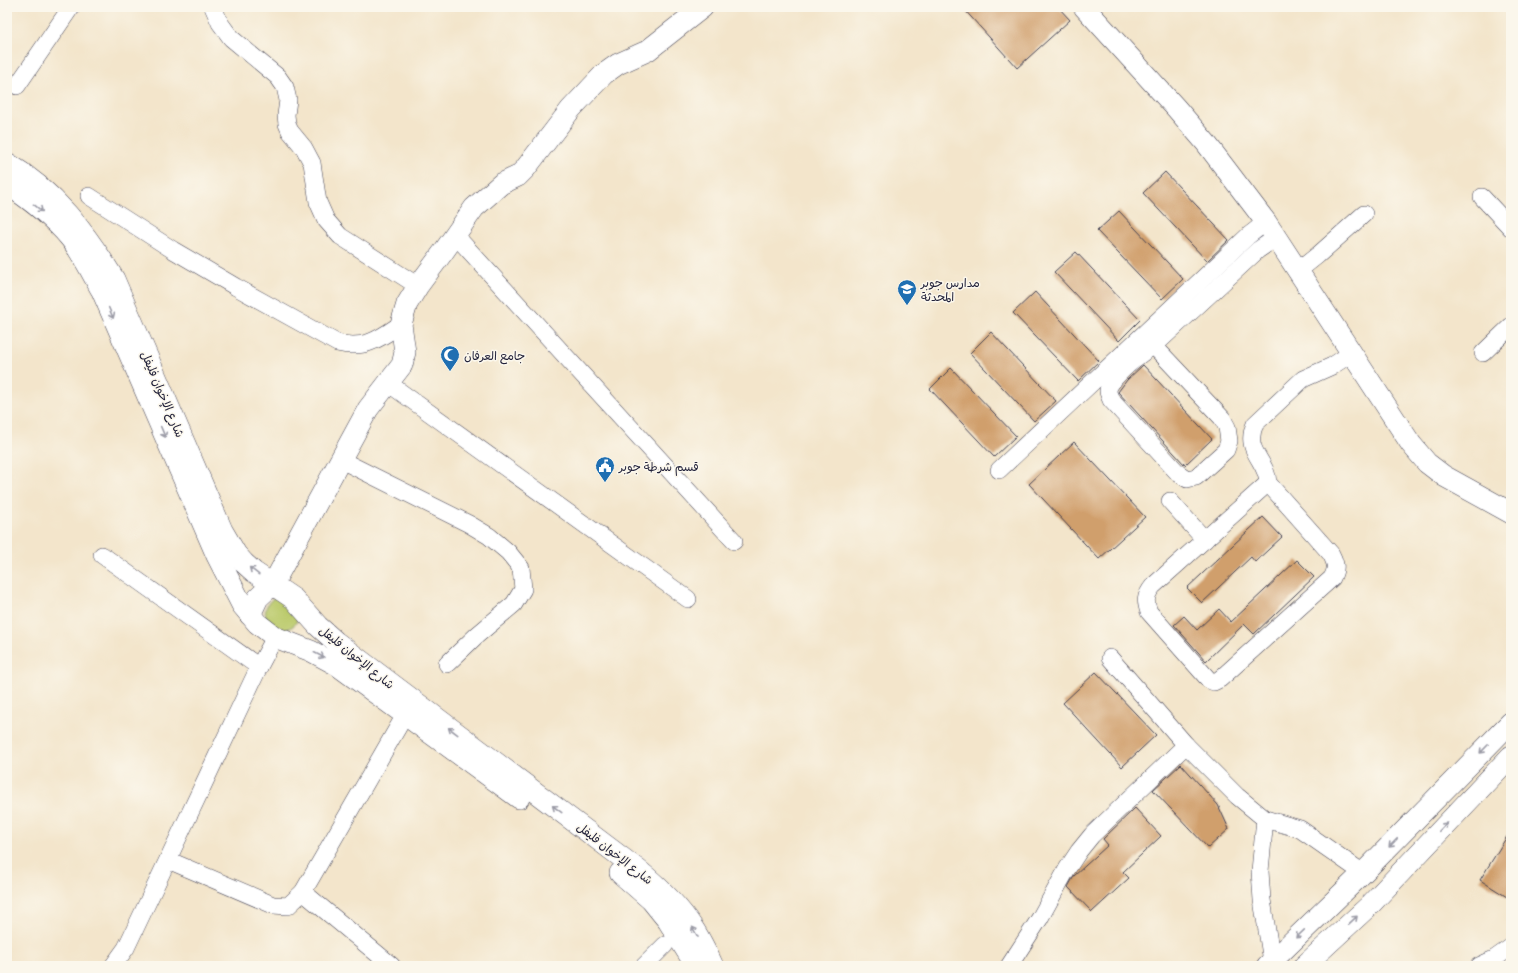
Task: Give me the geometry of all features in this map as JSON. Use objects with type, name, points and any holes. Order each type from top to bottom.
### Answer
[{"type":"main road","points":[[250,615],[258,598],[273,584],[371,404],[398,371],[404,359],[405,345],[401,324],[407,304],[418,286],[468,216],[501,184],[518,176],[525,169],[571,108],[604,74],[618,64],[648,51],[703,7]]},
{"type":"main road","points":[[1084,7],[1181,114],[1229,173],[1271,229],[1411,444],[1427,463],[1444,476],[1511,513]]},
{"type":"main road","name":"شارع الإخوان فليفل","points":[[7,163],[51,196],[76,222],[114,279],[228,542],[236,554],[244,564],[254,572],[294,599],[336,642],[490,768]]},
{"type":"main road","name":"شارع الإخوان فليفل","points":[[7,184],[49,216],[70,239],[87,264],[105,299],[217,556],[242,605],[250,615],[266,630],[280,639],[311,651],[331,662],[405,715],[490,768],[637,869],[654,884],[693,928],[703,962]]},
{"type":"main road","points":[[280,639],[301,632],[311,618]]},
{"type":"main road","points":[[1270,963],[1364,873],[1511,722]]},
{"type":"main road","points":[[1304,966],[1370,905],[1511,756]]},
{"type":"street","points":[[17,86],[71,7]]},
{"type":"street","points":[[213,7],[220,23],[231,38],[278,77],[285,87],[288,100],[286,115],[287,124],[290,131],[304,148],[312,163],[318,202],[326,220],[340,236],[418,286]]},
{"type":"street","points":[[89,196],[173,250],[337,343],[346,345],[364,345],[378,340],[401,324]]},
{"type":"street","points":[[1482,197],[1511,228]]},
{"type":"street","points":[[1298,271],[1364,214]]},
{"type":"street","points":[[1154,346],[1222,418],[1227,427],[1229,441],[1226,450],[1196,477],[1187,478],[1178,473],[1111,400],[1107,392],[1110,383],[1144,351],[1154,346],[1258,250],[1271,229]]},
{"type":"street","points":[[999,470],[1248,236],[1271,229]]},
{"type":"street","points":[[455,235],[734,541]]},
{"type":"street","points":[[1483,353],[1511,326]]},
{"type":"street","points":[[1268,483],[1152,586],[1146,594],[1145,603],[1149,612],[1208,680],[1214,682],[1220,679],[1326,584],[1335,572],[1336,564],[1331,554],[1268,483],[1268,475],[1252,445],[1251,433],[1255,424],[1303,380],[1332,366],[1352,353]]},
{"type":"street","points":[[388,383],[688,599]]},
{"type":"street","points":[[341,460],[469,524],[489,536],[508,552],[521,568],[523,589],[514,604],[476,636],[448,664]]},
{"type":"street","points":[[1170,501],[1205,540]]},
{"type":"street","points":[[102,555],[259,667]]},
{"type":"street","points":[[113,966],[126,948],[259,667],[280,639]]},
{"type":"street","points":[[1110,658],[1186,745],[1237,796],[1265,819],[1300,829],[1364,873]]},
{"type":"street","points":[[168,860],[273,905],[288,906],[303,892],[405,715]]},
{"type":"street","points":[[1009,966],[1040,918],[1078,852],[1092,835],[1186,745]]},
{"type":"street","points":[[1265,819],[1260,871],[1270,963]]},
{"type":"street","points":[[303,892],[392,966]]},
{"type":"street","points":[[644,966],[664,945]]},
{"type":"street","points":[[1479,966],[1511,947]]},
{"type":"green space","points":[[275,597],[299,614],[297,621],[290,628],[280,630],[267,621],[265,610],[267,604]]},
{"type":"building","points":[[962,7],[1058,7],[1070,20],[1017,68]]},
{"type":"building","points":[[1165,172],[1229,240],[1207,261],[1143,193]]},
{"type":"building","points":[[1119,211],[1183,279],[1162,299],[1097,231]]},
{"type":"building","points":[[1076,252],[1140,320],[1119,341],[1054,272]]},
{"type":"building","points":[[1035,292],[1099,361],[1078,381],[1013,313]]},
{"type":"building","points":[[991,332],[1056,401],[1034,421],[970,353]]},
{"type":"building","points":[[1143,365],[1212,439],[1185,465],[1118,392],[1127,380]]},
{"type":"building","points":[[951,368],[1016,436],[994,457],[930,389]]},
{"type":"building","points":[[1074,442],[1145,517],[1099,559],[1029,484]]},
{"type":"building","points":[[1263,517],[1282,537],[1255,562],[1251,557],[1202,603],[1187,588]]},
{"type":"building","points":[[1297,560],[1314,577],[1254,634],[1244,624],[1206,661],[1174,625],[1184,616],[1197,630],[1219,609],[1231,622]]},
{"type":"building","points":[[1096,672],[1156,735],[1122,767],[1063,703]]},
{"type":"building","points":[[1181,764],[1218,805],[1229,829],[1208,848],[1153,790]]},
{"type":"building","points":[[1135,808],[1161,836],[1123,872],[1129,878],[1092,912],[1068,887],[1074,876],[1108,845],[1103,839]]},
{"type":"building","points":[[1511,830],[1511,890],[1507,897],[1480,880]]},
{"type":"place","name":"مدارس جوبر المحدثة","points":[[907,306]]},
{"type":"place","name":"جامع العرفان","points":[[450,372]]},
{"type":"place","name":"قسم شرطة جوبر","points":[[605,483]]}]
